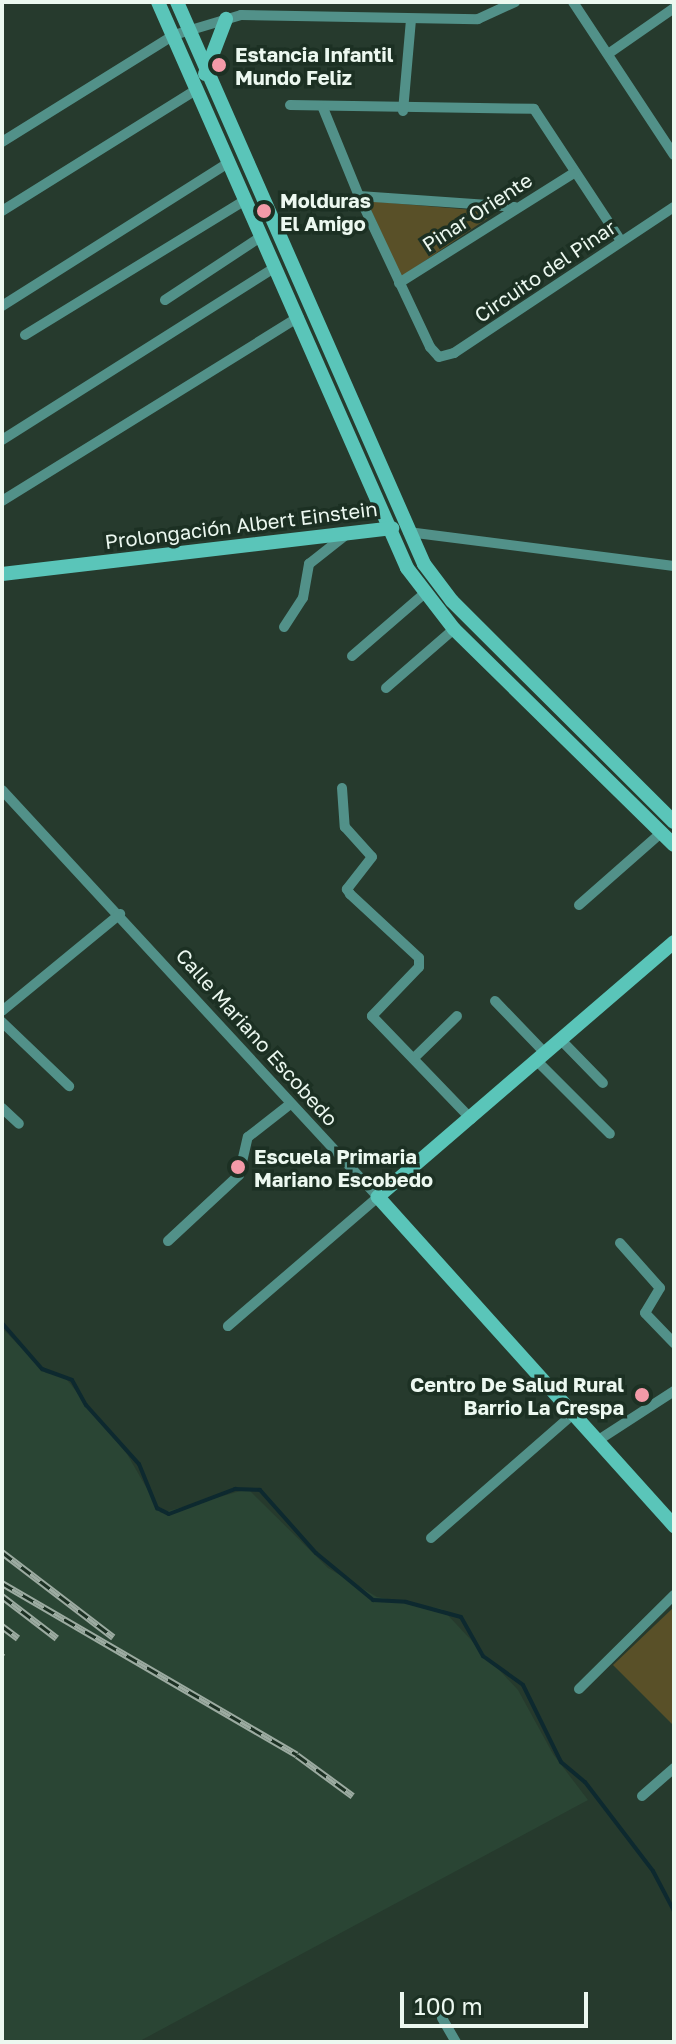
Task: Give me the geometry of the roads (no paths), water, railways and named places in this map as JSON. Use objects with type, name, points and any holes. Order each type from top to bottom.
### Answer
[{"type":"main road","points":[[158,2],[181,33],[205,75],[408,532],[452,601],[674,822]]},
{"type":"main road","points":[[177,2],[181,33],[196,90],[299,317],[385,526],[425,593],[454,629],[674,845]]},
{"type":"main road","points":[[205,75],[226,19]]},
{"type":"main road","name":"Prolongación Albert Einstein","points":[[2,574],[385,526],[408,532]]},
{"type":"main road","points":[[378,1197],[674,942]]},
{"type":"main road","name":"Calle Mariano Escobedo","points":[[378,1197],[674,1526]]},
{"type":"street","points":[[339,15],[340,2]]},
{"type":"street","points":[[2,142],[181,33],[226,19],[261,13],[411,20],[478,19],[515,2]]},
{"type":"street","points":[[573,2],[674,155]]},
{"type":"street","points":[[608,54],[674,8]]},
{"type":"street","points":[[403,111],[411,20]]},
{"type":"street","points":[[2,211],[196,90]]},
{"type":"street","points":[[290,105],[403,111],[523,107],[545,119],[575,172],[621,241]]},
{"type":"street","points":[[323,108],[399,283]]},
{"type":"street","points":[[2,306],[228,163]]},
{"type":"street","name":"Pinar Oriente","points":[[399,283],[515,207],[575,172]]},
{"type":"street","points":[[359,196],[515,207]]},
{"type":"street","points":[[25,335],[245,200]]},
{"type":"street","name":"Circuito del Pinar","points":[[399,283],[434,354],[454,353],[674,207]]},
{"type":"street","points":[[165,300],[262,236]]},
{"type":"street","points":[[2,440],[276,267]]},
{"type":"street","points":[[2,501],[299,317]]},
{"type":"street","points":[[284,627],[303,598],[309,564],[352,530]]},
{"type":"street","name":"Prolongación Albert Einstein","points":[[408,532],[674,566]]},
{"type":"street","points":[[352,656],[425,593]]},
{"type":"street","points":[[386,688],[454,629]]},
{"type":"street","points":[[342,788],[343,822],[372,857],[347,889],[419,958],[419,967],[372,1016],[471,1119]]},
{"type":"street","name":"Calle Mariano Escobedo","points":[[2,790],[120,914],[289,1105],[378,1197]]},
{"type":"street","points":[[579,905],[661,833]]},
{"type":"street","points":[[2,1011],[120,914]]},
{"type":"street","points":[[495,1001],[610,1134]]},
{"type":"street","points":[[414,1058],[457,1016]]},
{"type":"street","points":[[2,1022],[69,1086]]},
{"type":"street","points":[[561,1040],[603,1083]]},
{"type":"street","points":[[168,1241],[239,1175],[248,1137],[289,1105]]},
{"type":"street","points":[[2,1108],[19,1124]]},
{"type":"street","points":[[228,1326],[378,1197]]},
{"type":"street","points":[[620,1243],[660,1288],[645,1313],[674,1343]]},
{"type":"street","points":[[597,1441],[674,1391]]},
{"type":"street","points":[[431,1538],[573,1414]]},
{"type":"street","points":[[579,1689],[674,1595]]},
{"type":"street","points":[[642,1796],[674,1768]]},
{"type":"street","points":[[442,2018],[456,2042]]},
{"type":"waterway","points":[[2,1323],[42,1369],[72,1380],[86,1405],[139,1464],[157,1508],[169,1514],[235,1489],[260,1490],[316,1553],[373,1600],[406,1602],[461,1617],[483,1656],[523,1685],[561,1762],[585,1782],[653,1871],[674,1911]]},
{"type":"railway","points":[[2,1552],[113,1637]]},
{"type":"railway","points":[[2,1583],[297,1755],[353,1796]]},
{"type":"railway","points":[[2,1596],[57,1638]]},
{"type":"railway","points":[[2,1626],[18,1638]]},
{"type":"place","name":"Estancia Infantil Mundo Feliz","points":[[219,65]]},
{"type":"place","name":"Molduras El Amigo","points":[[264,211]]},
{"type":"place","name":"Escuela Primaria Mariano Escobedo","points":[[238,1167]]},
{"type":"place","name":"Centro De Salud Rural Barrio La Crespa","points":[[642,1395]]}]
